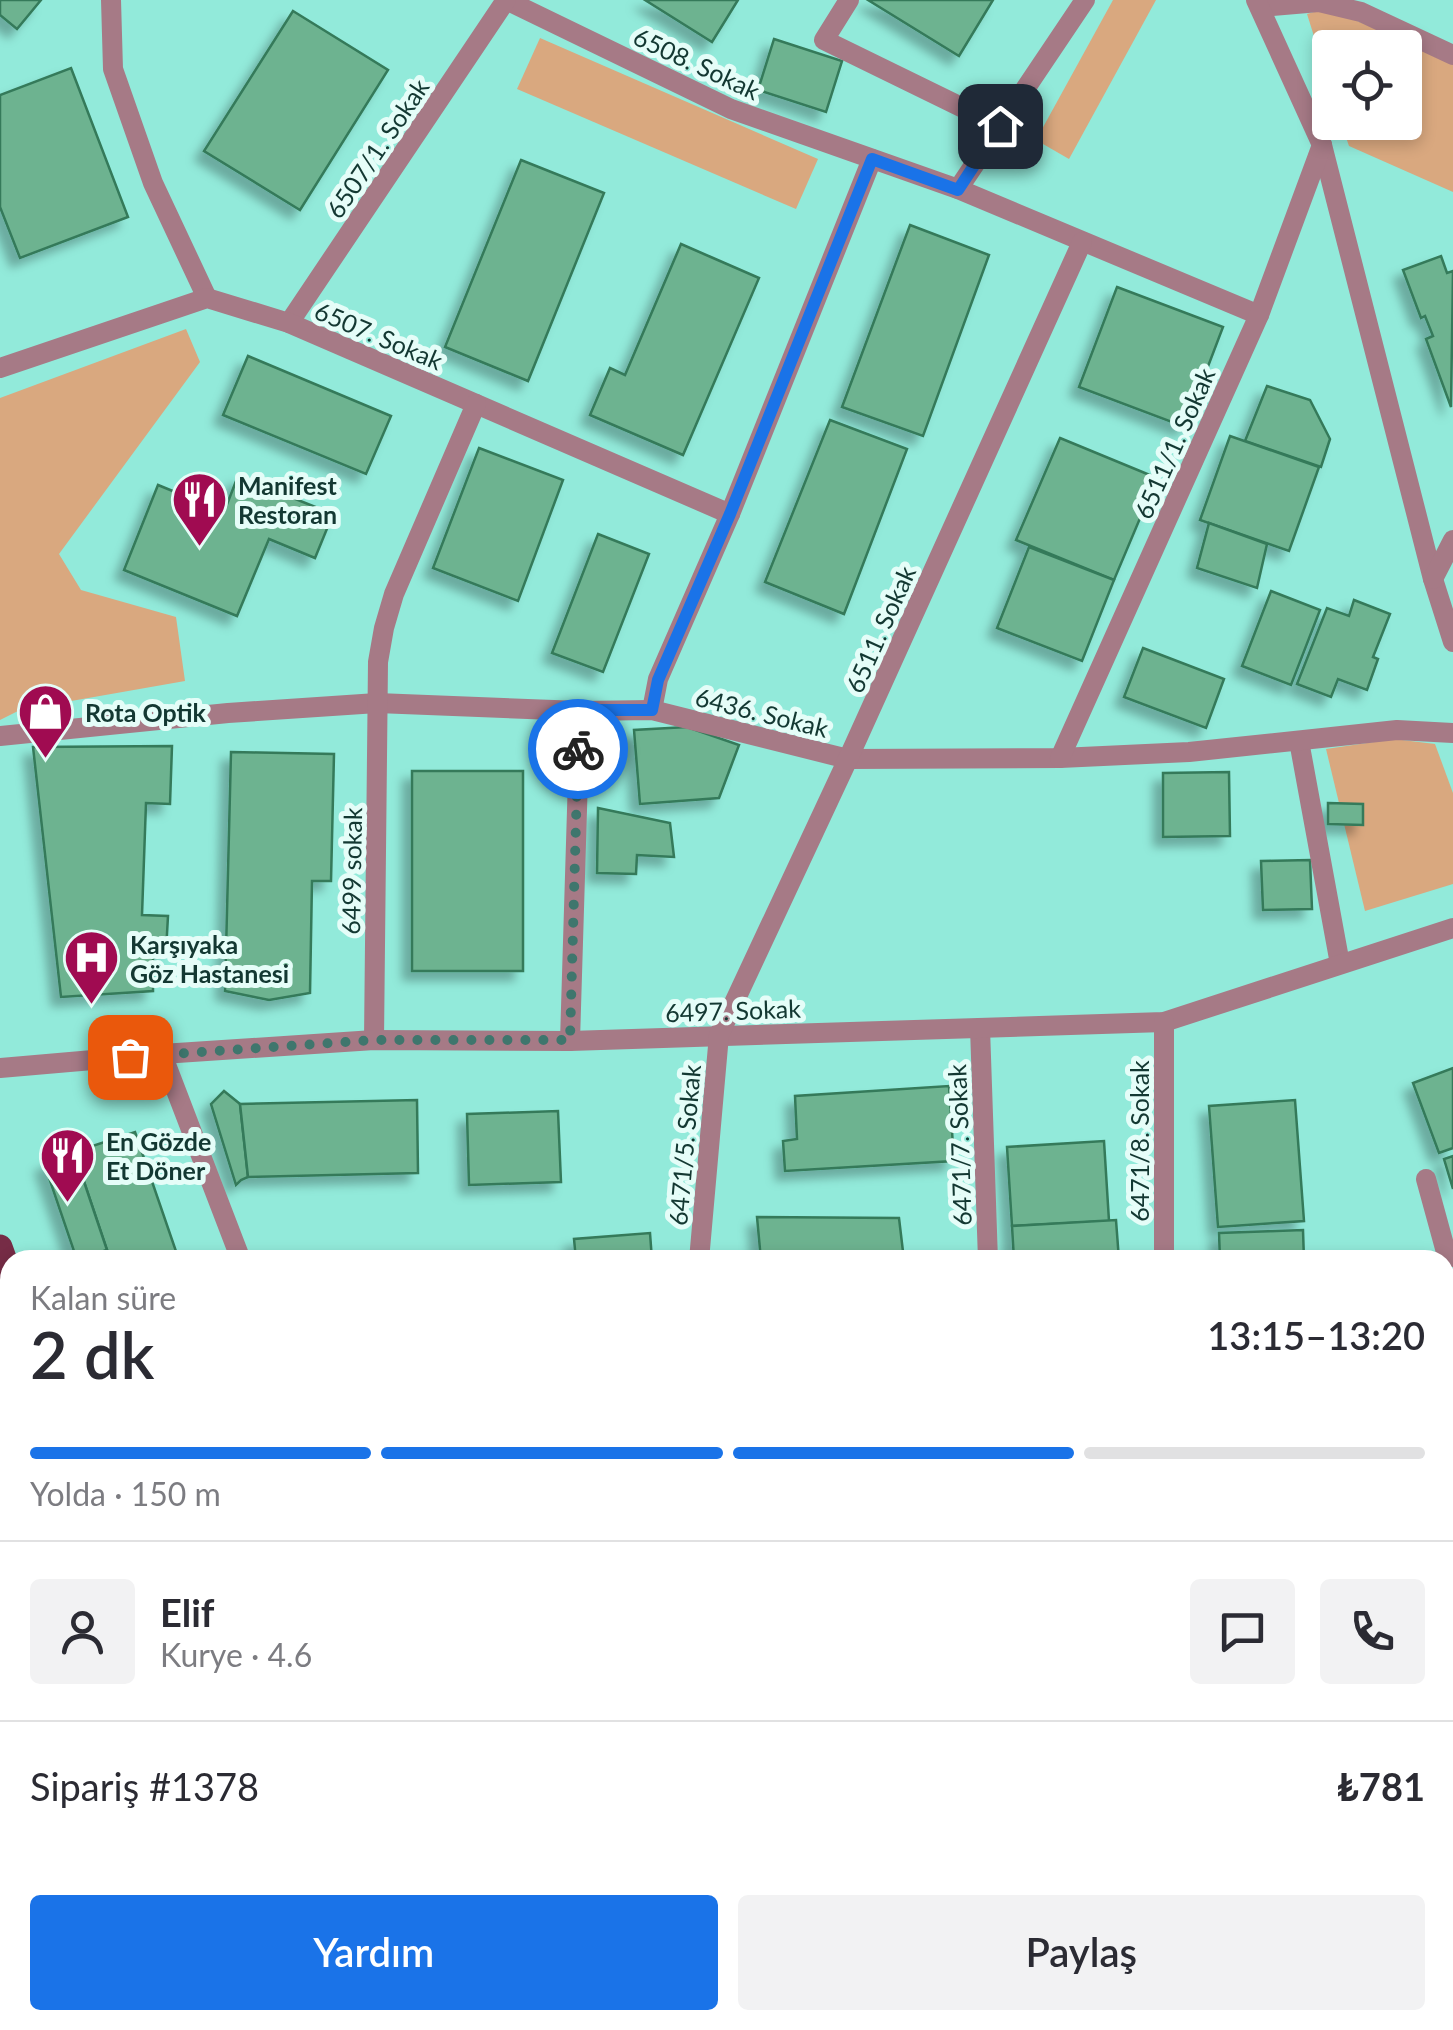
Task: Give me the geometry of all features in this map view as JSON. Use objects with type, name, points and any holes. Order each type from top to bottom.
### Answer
[{"type":"street","points":[[0,368],[206,298],[153,183],[113,68],[111,0]]},
{"type":"street","name":"6508. Sokak","points":[[506,0],[730,108],[958,190],[1260,315]]},
{"type":"street","name":"6507/1. Sokak","points":[[288,323],[506,0]]},
{"type":"street","points":[[848,0],[824,40],[1000,126]]},
{"type":"street","points":[[958,190],[1085,0]]},
{"type":"street","points":[[1453,56],[1361,12],[1319,2],[1258,4],[1322,145],[1433,579],[1453,642]]},
{"type":"street","name":"6511/1. Sokak","points":[[1060,758],[1260,315],[1322,145]]},
{"type":"street","points":[[652,710],[658,680],[730,514],[872,159]]},
{"type":"street","name":"6511. Sokak","points":[[719,1035],[1082,242]]},
{"type":"street","name":"6507. Sokak","points":[[206,298],[288,323],[730,514]]},
{"type":"street","name":"6499 sokak","points":[[374,1040],[378,662],[394,594],[476,404]]},
{"type":"street","points":[[1433,579],[1453,540]]},
{"type":"street","name":"6436. Sokak","points":[[0,736],[377,703],[652,710],[848,759],[1060,758],[1188,752],[1397,730],[1453,733]]},
{"type":"street","points":[[570,1040],[580,710]]},
{"type":"street","points":[[1299,741],[1340,964]]},
{"type":"street","name":"6497. Sokak","points":[[0,1068],[374,1040],[570,1040],[1164,1022],[1453,928]]},
{"type":"street","name":"6471/8. Sokak","points":[[1164,1022],[1164,1250]]},
{"type":"street","name":"6471/7. Sokak","points":[[980,1028],[988,1250]]},
{"type":"street","name":"6471/5. Sokak","points":[[701,1250],[719,1035]]},
{"type":"street","points":[[162,1054],[237,1250]]},
{"type":"street","points":[[1426,1179],[1445,1250]]},
{"type":"shaded area","points":[[1113,0],[1156,0],[1069,159],[1036,140]]},
{"type":"shaded area","points":[[1327,8],[1378,30],[1312,30],[1307,14]]},
{"type":"shaded area","points":[[540,38],[818,159],[796,209],[517,89]]},
{"type":"shaded area","points":[[1422,49],[1453,62],[1453,192],[1349,146],[1347,140],[1422,140]]},
{"type":"shaded area","points":[[186,329],[200,362],[59,554],[81,590],[176,617],[185,681],[20,710],[0,720],[0,398]]},
{"type":"shaded area","points":[[1394,739],[1435,744],[1453,793],[1453,884],[1365,911],[1326,749]]},
{"type":"building","points":[[0,0],[41,0],[17,29],[0,15]]},
{"type":"building","points":[[645,0],[738,0],[712,42]]},
{"type":"building","points":[[868,0],[993,0],[959,56]]},
{"type":"building","points":[[293,11],[388,70],[300,210],[204,151]]},
{"type":"building","points":[[774,39],[842,61],[826,112],[758,90]]},
{"type":"building","points":[[71,68],[128,217],[20,258],[0,207],[0,95]]},
{"type":"building","points":[[521,160],[604,193],[528,381],[445,347]]},
{"type":"building","points":[[910,225],[989,255],[923,436],[842,407]]},
{"type":"building","points":[[681,244],[759,278],[683,455],[590,415],[610,368],[625,375]]},
{"type":"building","points":[[1441,256],[1447,273],[1453,271],[1451,407],[1426,339],[1433,336],[1425,316],[1421,318],[1403,270]]},
{"type":"building","points":[[1117,287],[1223,327],[1185,427],[1079,387]]},
{"type":"building","points":[[248,356],[391,416],[366,474],[223,415]]},
{"type":"building","points":[[1267,386],[1310,400],[1330,439],[1321,467],[1245,441]]},
{"type":"building","points":[[830,420],[907,449],[844,614],[765,582]]},
{"type":"building","points":[[1230,436],[1319,467],[1289,551],[1200,520]]},
{"type":"building","points":[[1060,438],[1157,478],[1114,580],[1016,540]]},
{"type":"building","points":[[479,448],[563,480],[518,601],[433,568]]},
{"type":"building","name":"Manifest Restoran","points":[[238,476],[333,514],[315,558],[269,539],[237,616],[124,570],[158,485],[224,512]]},
{"type":"building","points":[[1209,523],[1267,544],[1257,588],[1197,568]]},
{"type":"building","points":[[598,534],[649,554],[603,672],[552,653]]},
{"type":"building","points":[[1029,547],[1114,580],[1082,661],[997,628]]},
{"type":"building","points":[[1271,591],[1320,610],[1291,685],[1242,666]]},
{"type":"building","points":[[1354,600],[1390,614],[1373,657],[1378,659],[1367,690],[1338,679],[1331,697],[1297,684],[1327,608],[1349,616]]},
{"type":"building","points":[[1143,648],[1224,679],[1206,728],[1124,697]]},
{"type":"building","points":[[687,727],[739,745],[719,798],[640,804],[634,730]]},
{"type":"building","points":[[172,746],[170,804],[146,803],[142,915],[168,916],[166,951],[153,951],[153,991],[61,997],[33,747]]},
{"type":"building","points":[[231,752],[334,754],[331,881],[312,881],[310,993],[269,1000],[225,991]]},
{"type":"building","points":[[412,771],[523,771],[523,971],[412,971]]},
{"type":"building","points":[[1229,772],[1230,836],[1163,837],[1163,773]]},
{"type":"building","points":[[1328,803],[1363,804],[1363,825],[1328,824]]},
{"type":"building","points":[[598,808],[670,823],[674,857],[637,855],[636,874],[597,873]]},
{"type":"building","points":[[1310,860],[1312,909],[1263,910],[1261,861]]},
{"type":"building","points":[[1453,1068],[1453,1148],[1439,1153],[1413,1083]]},
{"type":"building","points":[[949,1086],[954,1161],[785,1171],[783,1141],[797,1139],[795,1096]]},
{"type":"building","points":[[224,1091],[240,1104],[248,1177],[236,1185],[211,1104]]},
{"type":"building","points":[[417,1100],[418,1173],[248,1177],[240,1104]]},
{"type":"building","points":[[1295,1100],[1304,1221],[1218,1227],[1209,1106]]},
{"type":"building","points":[[558,1111],[561,1182],[469,1185],[467,1114]]},
{"type":"building","points":[[135,1132],[176,1250],[107,1250],[74,1152]]},
{"type":"building","points":[[1104,1141],[1109,1221],[1012,1226],[1007,1147]]},
{"type":"building","points":[[74,1152],[107,1250],[74,1250],[44,1163]]},
{"type":"building","points":[[1453,1156],[1453,1189],[1444,1159]]},
{"type":"building","points":[[757,1217],[899,1218],[903,1250],[760,1250]]},
{"type":"building","points":[[1116,1220],[1118,1250],[1013,1250],[1012,1226]]},
{"type":"building","points":[[1303,1230],[1304,1250],[1220,1250],[1219,1233]]},
{"type":"building","points":[[650,1233],[651,1250],[575,1250],[574,1239]]},
{"type":"way so far","points":[[130,1057],[374,1040],[570,1040],[578,749]]},
{"type":"place","name":"Manifest Restoran","points":[[199,548]]},
{"type":"place","name":"Rota Optik","points":[[46,761]]},
{"type":"place","name":"Karşıyaka Göz Hastanesi","points":[[91,1007]]},
{"type":"place","name":"En Gözde Et Döner","points":[[67,1204]]},
{"type":"route","points":[[578,749],[580,710],[652,710],[658,680],[730,514],[872,159],[958,190],[1000,126]]}]
